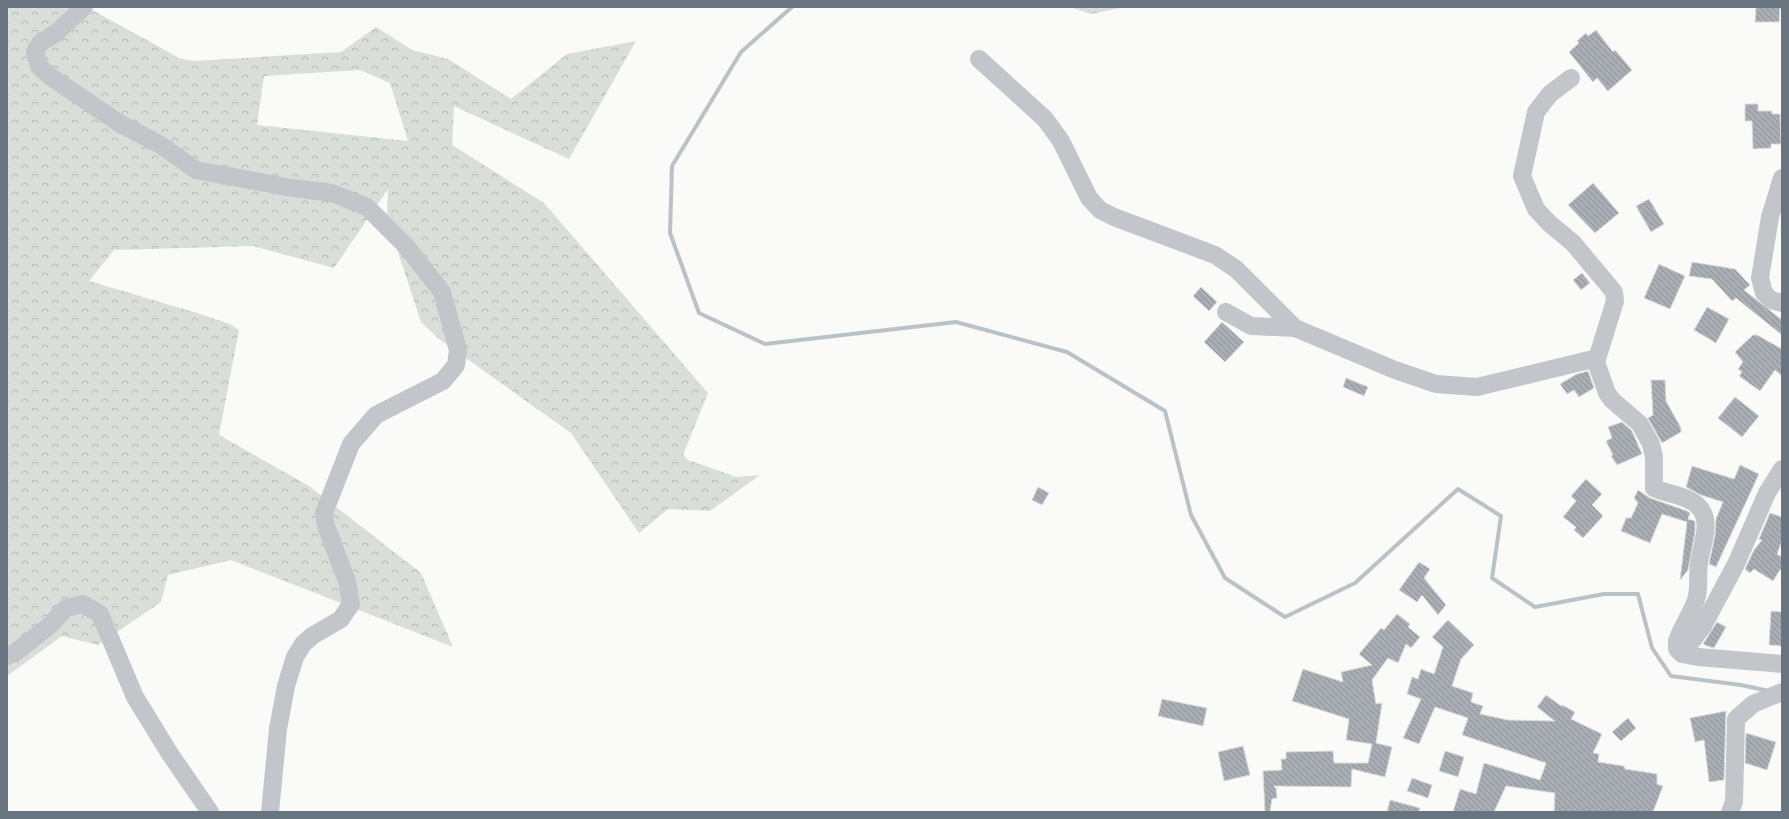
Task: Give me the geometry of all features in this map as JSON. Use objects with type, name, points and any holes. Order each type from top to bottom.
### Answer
[{"type":"street","points":[[84,7],[56,33],[40,44],[35,52],[39,66],[119,124],[159,144],[196,170],[292,188],[332,193],[367,207],[406,246],[442,292],[458,350],[456,365],[443,381],[376,415],[352,444],[324,513],[326,526],[347,581],[351,604],[341,619],[312,636],[303,644],[295,658],[286,686],[278,729],[270,812]]},
{"type":"street","points":[[979,59],[1045,119],[1061,141],[1089,198],[1100,210],[1114,217],[1215,255],[1236,269],[1295,328]]},
{"type":"street","points":[[1571,78],[1550,94],[1536,112],[1522,176],[1536,209],[1549,223],[1573,243],[1614,292],[1615,301],[1596,362],[1607,393],[1612,400],[1640,424],[1651,444],[1654,457],[1654,488],[1691,501],[1697,505],[1703,515],[1706,529],[1699,562],[1699,590],[1696,600],[1677,641],[1677,648],[1682,654],[1698,657],[1782,664]]},
{"type":"street","points":[[1782,178],[1770,218],[1761,263],[1760,283],[1764,293],[1771,300],[1782,302]]},
{"type":"street","points":[[1226,312],[1251,326],[1295,328],[1395,370],[1436,384],[1477,387],[1589,360],[1596,362]]},
{"type":"street","points":[[1682,654],[1703,626],[1736,564],[1767,493],[1782,469]]},
{"type":"street","points":[[7,656],[16,652],[50,626],[66,608],[83,604],[100,614],[135,697],[170,754],[210,812]]},
{"type":"street","points":[[1730,812],[1734,802],[1736,719],[1753,704],[1782,692]]},
{"type":"green space","points":[[7,7],[87,7],[181,59],[194,61],[341,52],[376,27],[412,50],[448,59],[511,99],[567,54],[636,41],[569,159],[454,106],[452,145],[544,203],[708,393],[683,455],[688,460],[737,477],[760,475],[710,511],[668,509],[639,533],[571,433],[439,339],[421,322],[387,219],[388,189],[334,268],[253,246],[114,250],[89,281],[197,313],[230,324],[239,330],[219,435],[309,486],[421,573],[453,647],[231,560],[168,575],[161,602],[98,645],[62,636],[7,676]],"holes":[[[360,70],[390,83],[408,141],[257,125],[264,76]]]},
{"type":"green space","points":[[1070,7],[1125,7],[1091,14]]},
{"type":"building","points":[[1756,7],[1780,7],[1779,22],[1755,22]]},
{"type":"building","points":[[1596,30],[1613,52],[1615,50],[1632,70],[1608,91],[1597,78],[1593,82],[1569,52],[1579,43],[1577,41],[1586,33],[1588,36]]},
{"type":"building","points":[[1745,104],[1758,104],[1758,111],[1772,111],[1772,114],[1780,114],[1781,144],[1771,144],[1771,148],[1753,149],[1752,121],[1745,121]]},
{"type":"building","points":[[1593,183],[1619,213],[1595,233],[1568,205]]},
{"type":"building","points":[[1649,199],[1664,224],[1651,232],[1636,206]]},
{"type":"building","points":[[1692,262],[1735,269],[1750,285],[1744,290],[1782,320],[1782,335],[1736,298],[1732,301],[1712,279],[1689,276]]},
{"type":"building","points":[[1659,264],[1685,276],[1670,309],[1644,298]]},
{"type":"building","points":[[1582,273],[1590,283],[1581,290],[1573,280]]},
{"type":"building","points":[[1201,287],[1217,302],[1209,311],[1193,296]]},
{"type":"building","points":[[1707,307],[1729,319],[1716,343],[1694,330]]},
{"type":"building","points":[[1222,322],[1244,342],[1225,362],[1204,342]]},
{"type":"building","points":[[1753,335],[1757,335],[1782,349],[1782,376],[1775,370],[1760,391],[1739,376],[1742,372],[1738,369],[1743,362],[1735,352]]},
{"type":"building","points":[[1588,371],[1594,388],[1579,397],[1574,390],[1567,394],[1560,384],[1577,374]]},
{"type":"building","points":[[1346,378],[1368,387],[1364,396],[1343,387]]},
{"type":"building","points":[[1651,380],[1665,380],[1666,401],[1681,428],[1681,432],[1662,443],[1648,418],[1653,415]]},
{"type":"building","points":[[1735,397],[1759,416],[1742,437],[1718,418]]},
{"type":"building","points":[[1622,422],[1632,431],[1642,454],[1617,465],[1611,456],[1613,455],[1606,441],[1612,438],[1608,427]]},
{"type":"building","points":[[1740,465],[1759,474],[1716,567],[1709,564],[1715,535],[1716,519],[1723,502],[1701,495],[1686,487],[1692,466],[1734,479]]},
{"type":"building","points":[[1586,479],[1602,494],[1592,505],[1603,516],[1583,538],[1574,530],[1576,527],[1563,517],[1576,501],[1571,496]]},
{"type":"building","points":[[1038,487],[1049,493],[1042,505],[1032,500]]},
{"type":"building","points":[[1638,490],[1650,498],[1687,511],[1690,513],[1688,519],[1695,521],[1695,532],[1688,570],[1680,580],[1687,522],[1662,514],[1650,543],[1621,531],[1626,518],[1631,518],[1638,503],[1634,498]]},
{"type":"building","points":[[1770,513],[1782,517],[1782,541],[1777,554],[1782,557],[1782,567],[1773,581],[1754,569],[1750,573],[1745,569],[1754,550],[1762,540],[1759,539]]},
{"type":"building","points":[[1419,562],[1430,569],[1424,578],[1446,605],[1438,615],[1422,595],[1417,602],[1399,590]]},
{"type":"building","points":[[1771,611],[1782,612],[1782,646],[1769,645]]},
{"type":"building","points":[[1397,614],[1410,624],[1408,627],[1420,637],[1411,648],[1406,644],[1398,663],[1388,658],[1372,680],[1376,704],[1382,703],[1376,743],[1392,747],[1385,777],[1352,769],[1351,787],[1274,786],[1276,788],[1277,798],[1272,799],[1270,812],[1265,812],[1263,771],[1282,770],[1281,759],[1286,759],[1286,752],[1333,751],[1334,763],[1368,763],[1372,744],[1346,740],[1349,719],[1292,701],[1303,669],[1343,682],[1341,672],[1372,665],[1359,654],[1381,628],[1384,630]]},
{"type":"building","points":[[1448,620],[1474,645],[1461,659],[1452,686],[1473,693],[1471,702],[1483,706],[1480,714],[1508,720],[1555,721],[1537,707],[1546,695],[1561,706],[1562,705],[1575,712],[1571,719],[1602,734],[1593,753],[1599,754],[1598,762],[1624,766],[1625,769],[1657,774],[1657,784],[1663,786],[1653,812],[1554,812],[1555,793],[1506,786],[1494,812],[1453,812],[1460,789],[1476,794],[1484,763],[1540,780],[1546,763],[1462,735],[1468,718],[1435,707],[1419,744],[1403,738],[1421,699],[1407,694],[1412,677],[1418,679],[1421,669],[1434,674],[1443,647],[1432,637]]},
{"type":"building","points":[[1717,622],[1726,627],[1714,648],[1703,644]]},
{"type":"building","points":[[1162,699],[1207,708],[1203,726],[1158,716]]},
{"type":"building","points":[[1726,711],[1724,780],[1709,782],[1704,740],[1695,742],[1690,718]]},
{"type":"building","points":[[1628,718],[1636,728],[1621,741],[1612,732]]},
{"type":"building","points":[[1746,733],[1776,742],[1767,770],[1745,763]]},
{"type":"building","points":[[1243,746],[1250,775],[1224,781],[1218,752]]},
{"type":"building","points":[[1445,751],[1464,757],[1458,777],[1439,771]]},
{"type":"building","points":[[1412,778],[1432,785],[1428,798],[1407,791]]},
{"type":"building","points":[[1390,800],[1420,808],[1419,812],[1387,812]]},
{"type":"waterway","points":[[792,7],[741,52],[672,166],[670,233],[699,313],[765,344],[956,322],[1067,352],[1165,411],[1191,515],[1225,578],[1285,617],[1355,583],[1458,489],[1501,516],[1492,578],[1535,607],[1604,594],[1638,594],[1652,648],[1671,676],[1741,685],[1769,691]]}]
